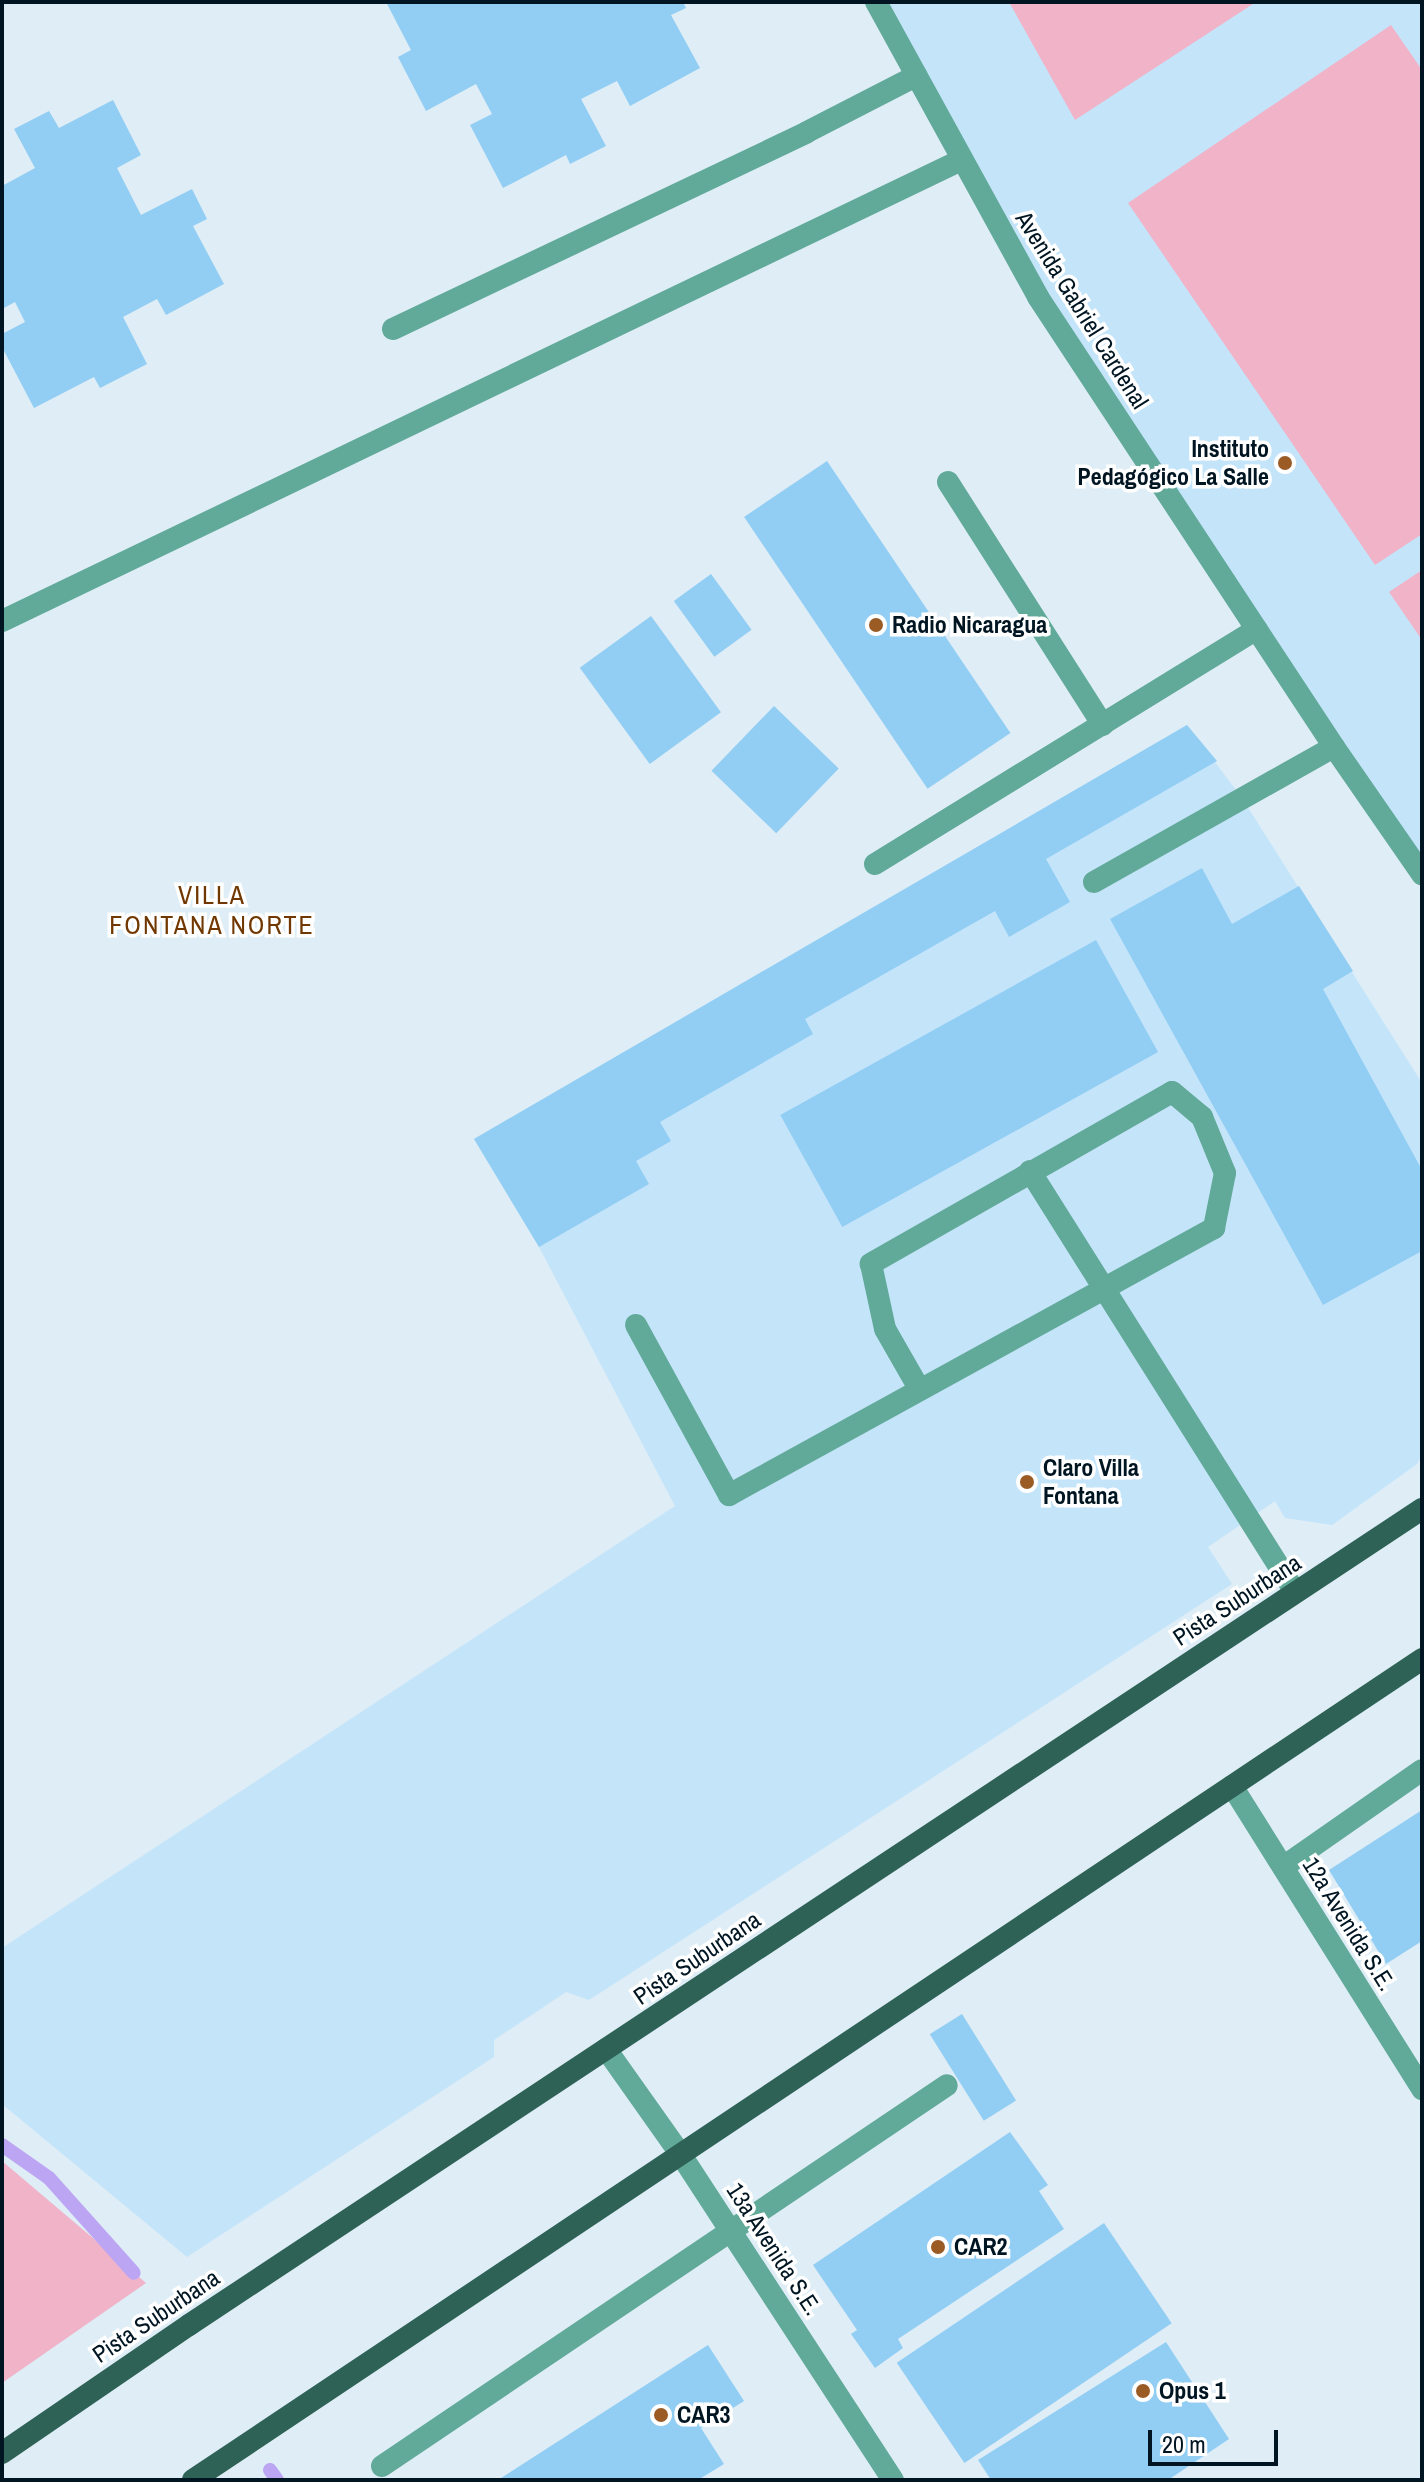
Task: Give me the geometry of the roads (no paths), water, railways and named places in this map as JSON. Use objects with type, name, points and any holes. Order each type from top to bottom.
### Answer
[{"type":"main road","name":"Pista Suburbana","points":[[2,2453],[1422,1509]]},
{"type":"main road","points":[[199,2478],[1422,1659]]},
{"type":"street","name":"Avenida Gabriel Cardenal","points":[[876,2],[1038,297],[1334,747],[1422,874]]},
{"type":"street","points":[[393,329],[807,132],[916,76]]},
{"type":"street","points":[[2,621],[961,160]]},
{"type":"street","points":[[948,482],[1103,725]]},
{"type":"street","points":[[875,864],[1257,629]]},
{"type":"street","points":[[1094,882],[1334,747]]},
{"type":"street","points":[[636,1325],[729,1495],[920,1390],[1214,1228],[1225,1173],[1202,1117],[1172,1092],[871,1264],[885,1329],[920,1390]]},
{"type":"street","points":[[1030,1171],[1295,1592]]},
{"type":"street","points":[[1283,1867],[1422,1770]]},
{"type":"street","name":"12a Avenida S.E.","points":[[1232,1786],[1422,2089]]},
{"type":"street","name":"13a Avenida S.E.","points":[[606,2049],[731,2230],[893,2480]]},
{"type":"street","points":[[382,2466],[947,2085]]},
{"type":"waterway","points":[[2,2145],[49,2178],[134,2273]]},
{"type":"waterway","points":[[270,2470],[277,2480]]},
{"type":"place","name":"Instituto Pedagógico La Salle","points":[[1285,463]]},
{"type":"place","name":"Radio Nicaragua","points":[[876,625]]},
{"type":"place","name":"Claro Villa Fontana","points":[[1027,1482]]},
{"type":"place","name":"CAR2","points":[[938,2247]]},
{"type":"place","name":"Opus 1","points":[[1143,2391]]},
{"type":"place","name":"CAR3","points":[[661,2415]]},
{"type":"district","name":"VILLA FONTANA NORTE","points":[[212,910]]}]
